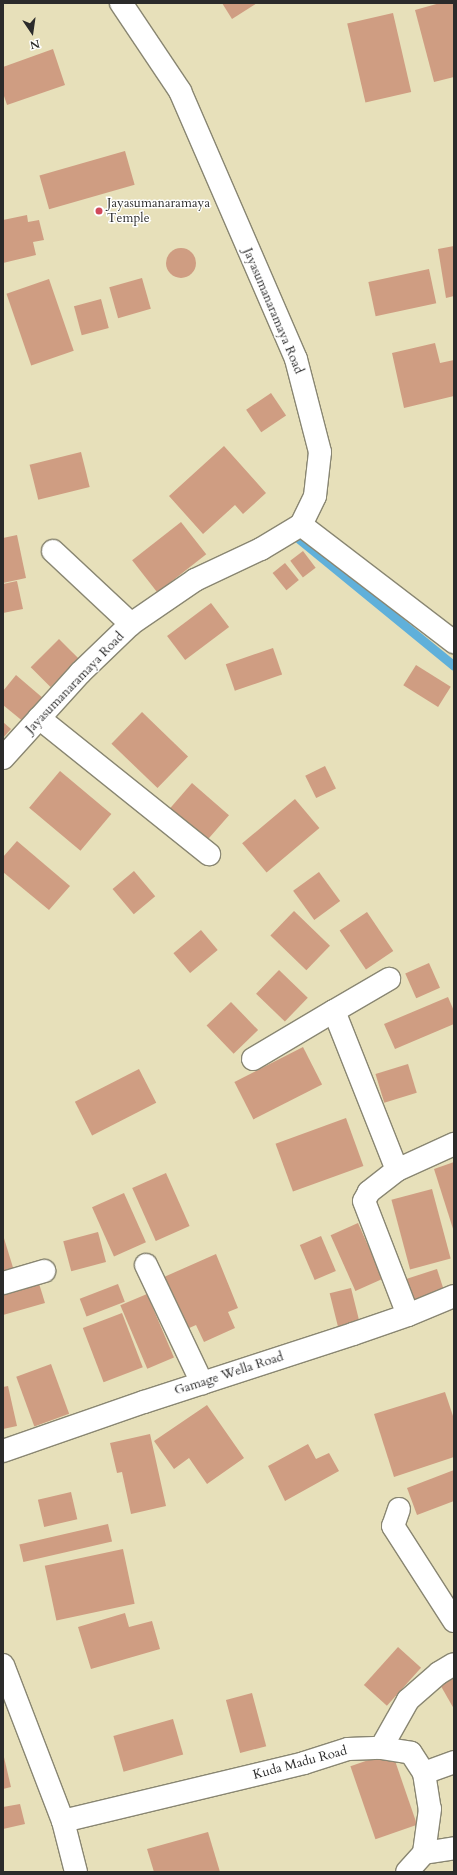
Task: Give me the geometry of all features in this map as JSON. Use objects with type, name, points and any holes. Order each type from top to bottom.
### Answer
[{"type":"street","name":"Jayasumanaramaya Road","points":[[3,758],[80,673],[131,624],[195,580],[261,549],[301,525],[315,496],[320,452],[296,360],[252,262],[218,177],[180,91],[121,3]]},
{"type":"street","points":[[301,525],[454,642]]},
{"type":"street","points":[[53,551],[131,624]]},
{"type":"street","points":[[39,718],[209,854]]},
{"type":"street","points":[[252,1059],[389,979]]},
{"type":"street","points":[[334,1012],[397,1170]]},
{"type":"street","points":[[408,1315],[364,1201],[369,1192],[397,1170],[454,1144]]},
{"type":"street","points":[[146,1265],[202,1383]]},
{"type":"street","points":[[3,1283],[44,1271]]},
{"type":"street","name":"Gamage Wella Road","points":[[3,1451],[408,1315],[454,1296]]},
{"type":"street","points":[[399,1509],[393,1526],[454,1621]]},
{"type":"street","points":[[381,1748],[408,1700],[440,1673],[454,1664]]},
{"type":"street","points":[[3,1666],[63,1821],[76,1872]]},
{"type":"street","name":"Kuda Madu Road","points":[[63,1821],[304,1763],[348,1749],[381,1748],[411,1753],[424,1773],[430,1809],[424,1853]]},
{"type":"street","points":[[424,1773],[454,1762]]},
{"type":"street","points":[[407,1872],[424,1853],[454,1848]]},
{"type":"building","points":[[222,3],[257,3],[232,19]]},
{"type":"building","points":[[440,3],[454,3],[454,77],[434,82],[415,10]]},
{"type":"building","points":[[393,13],[411,92],[365,102],[347,24]]},
{"type":"building","points":[[53,49],[65,85],[7,105],[3,93],[3,67]]},
{"type":"building","points":[[125,151],[135,185],[49,209],[39,176]]},
{"type":"building","points":[[27,215],[28,222],[39,220],[44,240],[33,242],[36,255],[3,263],[3,220]]},
{"type":"building","points":[[454,246],[454,296],[446,298],[438,249]]},
{"type":"building","points":[[181,248],[192,252],[196,263],[192,274],[181,278],[170,274],[166,263],[170,252]]},
{"type":"building","points":[[429,269],[436,303],[376,316],[368,282]]},
{"type":"building","points":[[142,278],[151,309],[118,318],[109,287]]},
{"type":"building","points":[[49,279],[74,351],[31,366],[6,294]]},
{"type":"building","points":[[101,299],[109,328],[82,335],[74,306]]},
{"type":"building","points":[[435,343],[440,363],[454,360],[454,396],[404,408],[392,353]]},
{"type":"building","points":[[271,393],[286,415],[261,432],[246,410]]},
{"type":"building","points":[[224,446],[266,493],[243,514],[235,505],[203,534],[169,496]]},
{"type":"building","points":[[81,452],[90,487],[38,500],[30,465]]},
{"type":"building","points":[[181,522],[206,554],[157,592],[132,560]]},
{"type":"building","points":[[17,535],[26,578],[3,583],[3,538]]},
{"type":"building","points":[[303,551],[316,568],[303,577],[290,561]]},
{"type":"building","points":[[285,563],[299,580],[286,590],[273,573]]},
{"type":"building","points":[[17,581],[23,609],[3,613],[3,584]]},
{"type":"building","points":[[211,603],[229,627],[185,660],[167,636]]},
{"type":"building","points":[[59,639],[79,659],[51,687],[31,667]]},
{"type":"building","points":[[273,648],[282,674],[235,691],[226,664]]},
{"type":"building","points":[[416,665],[451,687],[438,707],[403,685]]},
{"type":"building","points":[[16,675],[44,699],[25,723],[3,705],[3,691]]},
{"type":"building","points":[[142,712],[188,756],[157,788],[111,744]]},
{"type":"building","points":[[3,722],[11,729],[3,738]]},
{"type":"building","points":[[325,766],[336,788],[316,798],[305,776]]},
{"type":"building","points":[[60,771],[111,814],[80,851],[29,808]]},
{"type":"building","points":[[192,783],[229,815],[206,842],[169,809]]},
{"type":"building","points":[[295,799],[319,828],[267,872],[242,843]]},
{"type":"building","points":[[17,841],[70,886],[49,910],[3,872],[3,857]]},
{"type":"building","points":[[134,871],[155,896],[134,914],[113,889]]},
{"type":"building","points":[[319,872],[340,901],[314,920],[293,891]]},
{"type":"building","points":[[294,911],[330,946],[306,970],[270,935]]},
{"type":"building","points":[[367,912],[393,951],[366,969],[340,930]]},
{"type":"building","points":[[201,930],[218,950],[190,973],[173,953]]},
{"type":"building","points":[[429,963],[440,988],[416,998],[405,974]]},
{"type":"building","points":[[279,970],[308,998],[285,1022],[256,994]]},
{"type":"building","points":[[448,997],[454,1011],[454,1024],[395,1049],[384,1024]]},
{"type":"building","points":[[231,1002],[258,1030],[234,1054],[207,1026]]},
{"type":"building","points":[[303,1047],[322,1084],[253,1119],[234,1082]]},
{"type":"building","points":[[408,1064],[417,1093],[384,1103],[375,1074]]},
{"type":"building","points":[[139,1069],[156,1103],[92,1136],[75,1102]]},
{"type":"building","points":[[346,1118],[363,1166],[293,1192],[276,1144]]},
{"type":"building","points":[[454,1162],[454,1232],[434,1169]]},
{"type":"building","points":[[166,1173],[190,1226],[156,1241],[132,1188]]},
{"type":"building","points":[[432,1189],[451,1259],[410,1269],[391,1200]]},
{"type":"building","points":[[124,1193],[146,1242],[114,1257],[92,1207]]},
{"type":"building","points":[[358,1223],[383,1279],[355,1291],[331,1235]]},
{"type":"building","points":[[98,1232],[106,1262],[71,1271],[63,1241]]},
{"type":"building","points":[[3,1235],[15,1274],[3,1278]]},
{"type":"building","points":[[321,1236],[336,1271],[315,1280],[300,1245]]},
{"type":"building","points":[[216,1254],[238,1308],[228,1312],[235,1328],[204,1342],[196,1325],[187,1329],[164,1277]]},
{"type":"building","points":[[437,1269],[446,1296],[413,1306],[405,1280]]},
{"type":"building","points":[[37,1277],[45,1303],[3,1315],[3,1287]]},
{"type":"building","points":[[118,1284],[125,1302],[87,1316],[80,1299]]},
{"type":"building","points":[[351,1288],[359,1321],[338,1326],[330,1293]]},
{"type":"building","points":[[147,1294],[174,1358],[147,1369],[120,1305]]},
{"type":"building","points":[[122,1313],[143,1367],[104,1382],[83,1328]]},
{"type":"building","points":[[51,1364],[69,1414],[34,1426],[16,1377]]},
{"type":"building","points":[[8,1386],[17,1426],[3,1429],[3,1387]]},
{"type":"building","points":[[445,1392],[454,1419],[454,1457],[394,1477],[374,1414]]},
{"type":"building","points":[[207,1405],[244,1458],[207,1484],[189,1458],[174,1469],[154,1441]]},
{"type":"building","points":[[150,1434],[166,1506],[131,1514],[122,1472],[117,1473],[110,1443]]},
{"type":"building","points":[[308,1444],[316,1459],[329,1453],[339,1471],[285,1501],[268,1466]]},
{"type":"building","points":[[454,1470],[454,1501],[417,1515],[407,1488]]},
{"type":"building","points":[[71,1492],[77,1519],[44,1527],[38,1500]]},
{"type":"building","points":[[108,1524],[112,1542],[23,1562],[19,1544]]},
{"type":"building","points":[[123,1549],[135,1604],[56,1620],[45,1566]]},
{"type":"building","points":[[125,1613],[129,1627],[152,1621],[160,1649],[91,1669],[78,1627]]},
{"type":"building","points":[[398,1647],[421,1668],[387,1706],[364,1685]]},
{"type":"building","points":[[454,1672],[454,1709],[438,1681]]},
{"type":"building","points":[[252,1693],[266,1746],[240,1753],[226,1700]]},
{"type":"building","points":[[173,1719],[183,1755],[124,1772],[113,1736]]},
{"type":"building","points":[[392,1752],[417,1825],[375,1839],[350,1766]]},
{"type":"building","points":[[3,1753],[11,1787],[3,1789]]},
{"type":"building","points":[[20,1804],[25,1824],[3,1829],[3,1807]]},
{"type":"building","points":[[208,1832],[220,1872],[154,1872],[147,1849]]},
{"type":"waterway","points":[[299,539],[454,666]]},
{"type":"place","name":"Jayasumanaramaya Temple","points":[[99,211]]}]
